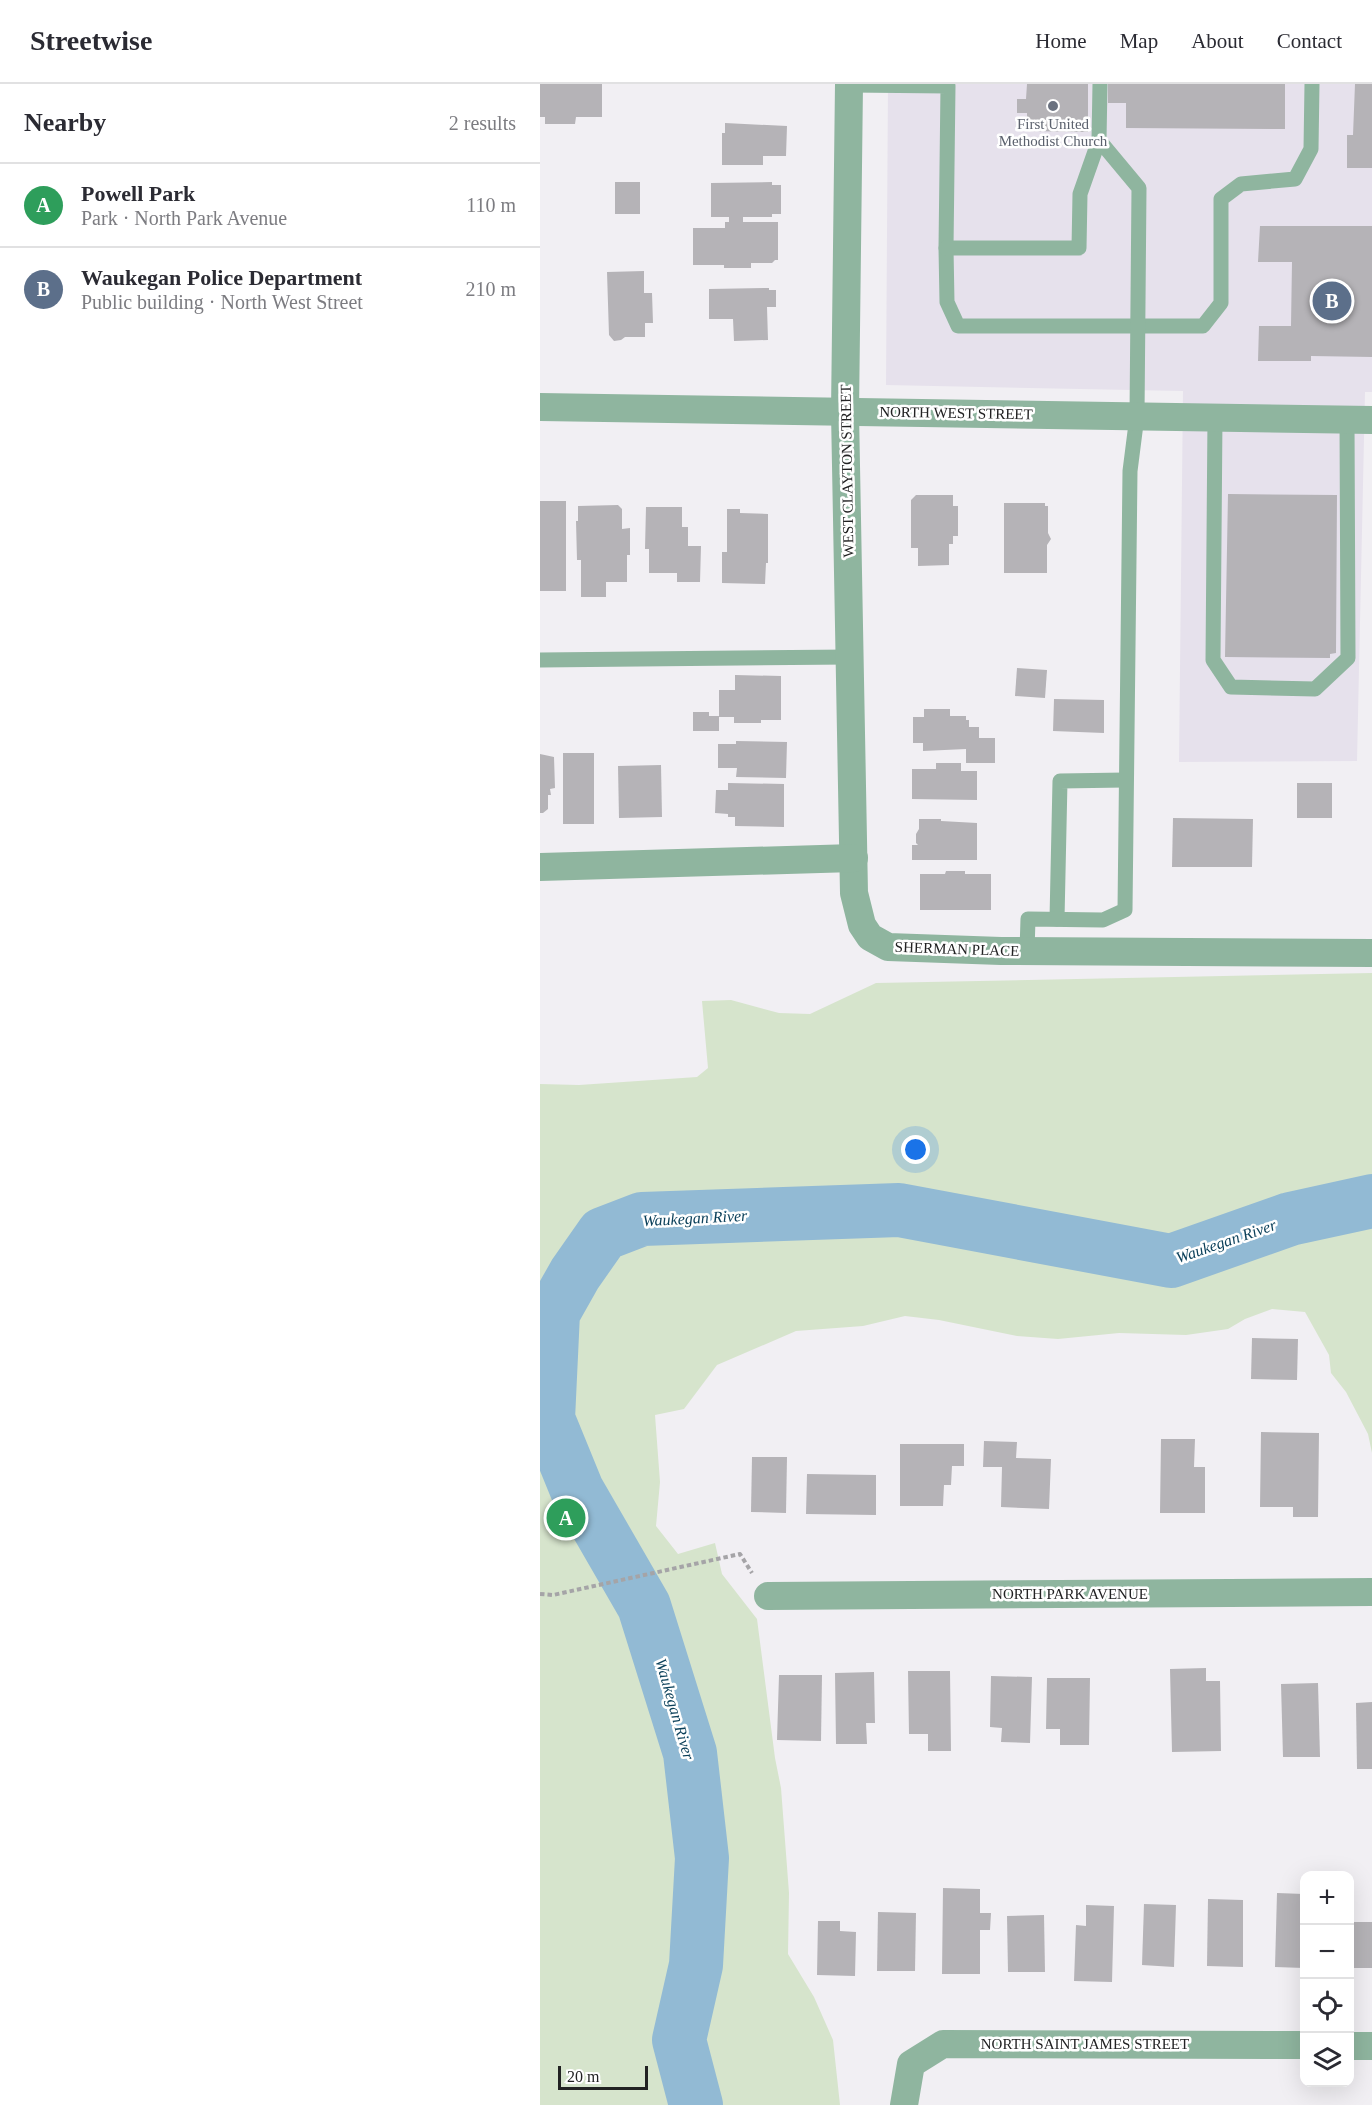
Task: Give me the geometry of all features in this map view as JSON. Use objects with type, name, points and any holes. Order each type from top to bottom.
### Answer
[{"type":"street","name":"WEST CLAYTON STREET","points":[[849,85],[845,412],[854,858]]},
{"type":"street","name":"NORTH WEST STREET","points":[[540,407],[1359,419]]},
{"type":"street","points":[[540,867],[854,858]]},
{"type":"street","name":"SHERMAN PLACE","points":[[854,858],[854,893],[862,925],[870,937],[888,947],[1027,951],[1372,953]]},
{"type":"street","name":"NORTH PARK AVENUE","points":[[768,1596],[1372,1592]]},
{"type":"street","name":"NORTH SAINT JAMES STREET","points":[[904,2104],[911,2064],[943,2044],[1300,2045]]},
{"type":"street","points":[[1354,2046],[1372,2046]]},
{"type":"lane","points":[[946,248],[1079,248],[1080,194],[1099,140],[1100,84]]},
{"type":"lane","points":[[849,85],[948,86],[947,302],[958,326],[1138,327],[1203,326],[1221,303],[1221,199],[1241,184],[1295,179],[1311,149],[1312,84]]},
{"type":"lane","points":[[1027,951],[1028,919],[1103,920],[1125,910],[1130,471],[1137,416],[1139,188],[1099,140]]},
{"type":"lane","points":[[1215,417],[1213,660],[1231,687],[1315,689],[1348,658],[1359,419]]},
{"type":"lane","points":[[540,660],[850,657]]},
{"type":"lane","points":[[1057,919],[1060,781],[1125,780]]},
{"type":"lane","points":[[1102,951],[1103,920]]},
{"type":"path","points":[[540,1594],[553,1594],[740,1554],[768,1596]]},
{"type":"shaded area","points":[[888,84],[1372,84],[1372,392],[1365,392],[1357,761],[1179,762],[1183,391],[886,385]]},
{"type":"green space","points":[[1372,973],[1372,1453],[1368,1434],[1346,1392],[1331,1373],[1329,1355],[1305,1312],[1272,1309],[1245,1319],[1228,1329],[1186,1335],[1119,1333],[1058,1339],[1017,1336],[939,1320],[905,1316],[863,1326],[796,1331],[717,1365],[684,1409],[655,1415],[660,1482],[656,1526],[678,1554],[715,1543],[722,1574],[757,1619],[781,1788],[789,1893],[788,1954],[814,1997],[833,2040],[840,2105],[540,2105],[540,1084],[579,1085],[697,1077],[708,1068],[702,1001],[731,1000],[779,1013],[810,1014],[876,983]]},
{"type":"building","points":[[540,84],[602,84],[602,117],[576,117],[575,124],[545,124],[545,117],[540,117]]},
{"type":"building","name":"First United Methodist Church","points":[[1027,84],[1088,84],[1088,132],[1027,131],[1027,113],[1017,113],[1017,99],[1026,99]]},
{"type":"building","points":[[1108,84],[1285,84],[1285,129],[1126,128],[1126,103],[1108,103]]},
{"type":"building","points":[[1355,84],[1372,84],[1372,168],[1347,168],[1347,135],[1353,135]]},
{"type":"building","points":[[725,123],[787,126],[786,156],[763,156],[763,165],[722,165],[722,133],[725,133]]},
{"type":"building","points":[[615,182],[640,182],[640,214],[615,214]]},
{"type":"building","points":[[772,182],[772,185],[781,185],[781,214],[772,214],[772,217],[743,217],[743,222],[778,222],[778,260],[772,263],[751,263],[751,268],[693,265],[693,228],[725,228],[725,222],[729,222],[729,217],[711,217],[711,183]]},
{"type":"building","points":[[1260,226],[1372,226],[1372,357],[1311,356],[1311,361],[1258,361],[1259,326],[1291,326],[1292,262],[1258,262]]},
{"type":"building","points":[[644,271],[644,293],[652,293],[653,323],[645,323],[645,337],[625,337],[614,341],[609,335],[607,272]]},
{"type":"building","points":[[769,288],[769,290],[776,290],[776,307],[767,307],[768,340],[734,341],[733,319],[709,319],[709,289]]},
{"type":"building","points":[[1228,494],[1337,495],[1336,653],[1330,654],[1330,658],[1225,657]]},
{"type":"building","points":[[916,495],[953,495],[953,506],[958,506],[958,536],[953,536],[953,544],[949,544],[949,565],[918,566],[918,548],[911,548],[911,500]]},
{"type":"building","points":[[540,501],[566,501],[566,591],[540,591]]},
{"type":"building","points":[[1004,503],[1045,503],[1045,506],[1048,506],[1048,533],[1051,539],[1047,545],[1047,573],[1004,573]]},
{"type":"building","points":[[618,505],[622,509],[622,529],[630,528],[627,582],[606,582],[606,597],[581,597],[581,560],[577,560],[578,506]]},
{"type":"building","points":[[646,507],[682,507],[682,527],[688,527],[688,546],[701,546],[700,582],[677,582],[677,573],[649,573],[649,549],[645,549]]},
{"type":"building","points":[[727,509],[740,509],[740,513],[768,514],[768,563],[766,563],[765,584],[722,583],[722,552],[727,552]]},
{"type":"building","points":[[1017,668],[1047,670],[1045,698],[1015,696]]},
{"type":"building","points":[[735,675],[781,676],[781,720],[734,723],[734,717],[719,717],[719,731],[693,731],[693,712],[709,712],[709,716],[719,716],[719,690],[735,690]]},
{"type":"building","points":[[1054,699],[1104,700],[1104,733],[1053,731]]},
{"type":"building","points":[[924,709],[950,709],[950,716],[966,716],[966,720],[969,720],[969,727],[979,727],[979,738],[995,738],[995,763],[966,763],[966,749],[923,751],[923,743],[913,743],[913,717],[924,717]]},
{"type":"building","points":[[736,741],[787,742],[786,778],[736,777],[737,768],[718,768],[718,744],[736,744]]},
{"type":"building","points":[[563,753],[594,753],[594,824],[563,824]]},
{"type":"building","points":[[540,754],[554,757],[555,788],[550,789],[548,809],[543,813],[540,813]]},
{"type":"building","points":[[936,763],[961,763],[961,771],[977,771],[977,800],[912,799],[912,769],[936,769]]},
{"type":"building","points":[[661,765],[662,817],[619,818],[618,766]]},
{"type":"building","points":[[728,783],[784,784],[784,827],[735,826],[735,817],[715,813],[716,790],[728,790]]},
{"type":"building","points":[[1297,783],[1332,783],[1332,818],[1297,818]]},
{"type":"building","points":[[1173,818],[1253,819],[1252,867],[1172,867]]},
{"type":"building","points":[[919,819],[977,823],[977,860],[912,860],[912,845],[918,845],[916,834],[919,829]]},
{"type":"building","points":[[946,871],[991,874],[991,910],[920,910],[920,874],[945,874]]},
{"type":"building","points":[[1252,1338],[1298,1339],[1297,1380],[1251,1379]]},
{"type":"building","points":[[1261,1432],[1319,1433],[1318,1517],[1293,1517],[1293,1507],[1260,1507]]},
{"type":"building","points":[[1161,1439],[1195,1439],[1194,1467],[1205,1467],[1205,1513],[1160,1513]]},
{"type":"building","points":[[984,1441],[1017,1442],[1016,1458],[1051,1459],[1049,1509],[1001,1507],[1002,1467],[983,1467]]},
{"type":"building","points":[[900,1444],[964,1444],[964,1466],[952,1466],[951,1485],[944,1485],[943,1506],[900,1506]]},
{"type":"building","points":[[752,1457],[787,1457],[786,1513],[751,1512]]},
{"type":"building","points":[[807,1474],[876,1475],[876,1515],[806,1514]]},
{"type":"building","points":[[1206,1668],[1206,1681],[1220,1681],[1221,1751],[1172,1752],[1170,1669]]},
{"type":"building","points":[[908,1671],[950,1671],[951,1751],[928,1751],[928,1734],[909,1734]]},
{"type":"building","points":[[874,1672],[875,1723],[866,1723],[867,1744],[836,1744],[835,1673]]},
{"type":"building","points":[[779,1675],[822,1675],[821,1741],[777,1740]]},
{"type":"building","points":[[991,1676],[1032,1677],[1030,1743],[1001,1742],[1002,1728],[990,1727]]},
{"type":"building","points":[[1047,1678],[1090,1678],[1089,1745],[1060,1745],[1060,1729],[1046,1729]]},
{"type":"building","points":[[1318,1683],[1320,1757],[1283,1757],[1281,1684]]},
{"type":"building","points":[[1372,1702],[1372,1769],[1357,1769],[1356,1703]]},
{"type":"building","points":[[943,1888],[980,1889],[980,1913],[991,1913],[990,1930],[980,1930],[980,1974],[942,1974]]},
{"type":"building","points":[[1277,1893],[1300,1894],[1300,1968],[1275,1967]]},
{"type":"building","points":[[1208,1899],[1243,1900],[1243,1967],[1207,1966]]},
{"type":"building","points":[[1144,1904],[1176,1905],[1174,1967],[1142,1965]]},
{"type":"building","points":[[1086,1905],[1114,1906],[1112,1982],[1074,1981],[1076,1925],[1086,1926]]},
{"type":"building","points":[[878,1912],[916,1913],[915,1971],[877,1971]]},
{"type":"building","points":[[1044,1915],[1045,1972],[1008,1972],[1007,1916]]},
{"type":"building","points":[[818,1921],[840,1921],[840,1931],[856,1932],[855,1976],[817,1975]]},
{"type":"building","points":[[1354,1922],[1372,1922],[1372,1968],[1354,1968]]},
{"type":"waterway","name":"Waukegan River","points":[[696,2105],[679,2040],[696,1965],[702,1858],[690,1753],[644,1606],[577,1490],[548,1419],[553,1313],[575,1274],[603,1234],[642,1219],[899,1210],[1171,1261],[1290,1219],[1372,1201]]},
{"type":"place","name":"First United Methodist Church","points":[[1053,106]]},
{"type":"place","name":"Waukegan Police Department","points":[[1332,301]]},
{"type":"place","name":"Powell Park","points":[[566,1518]]}]
